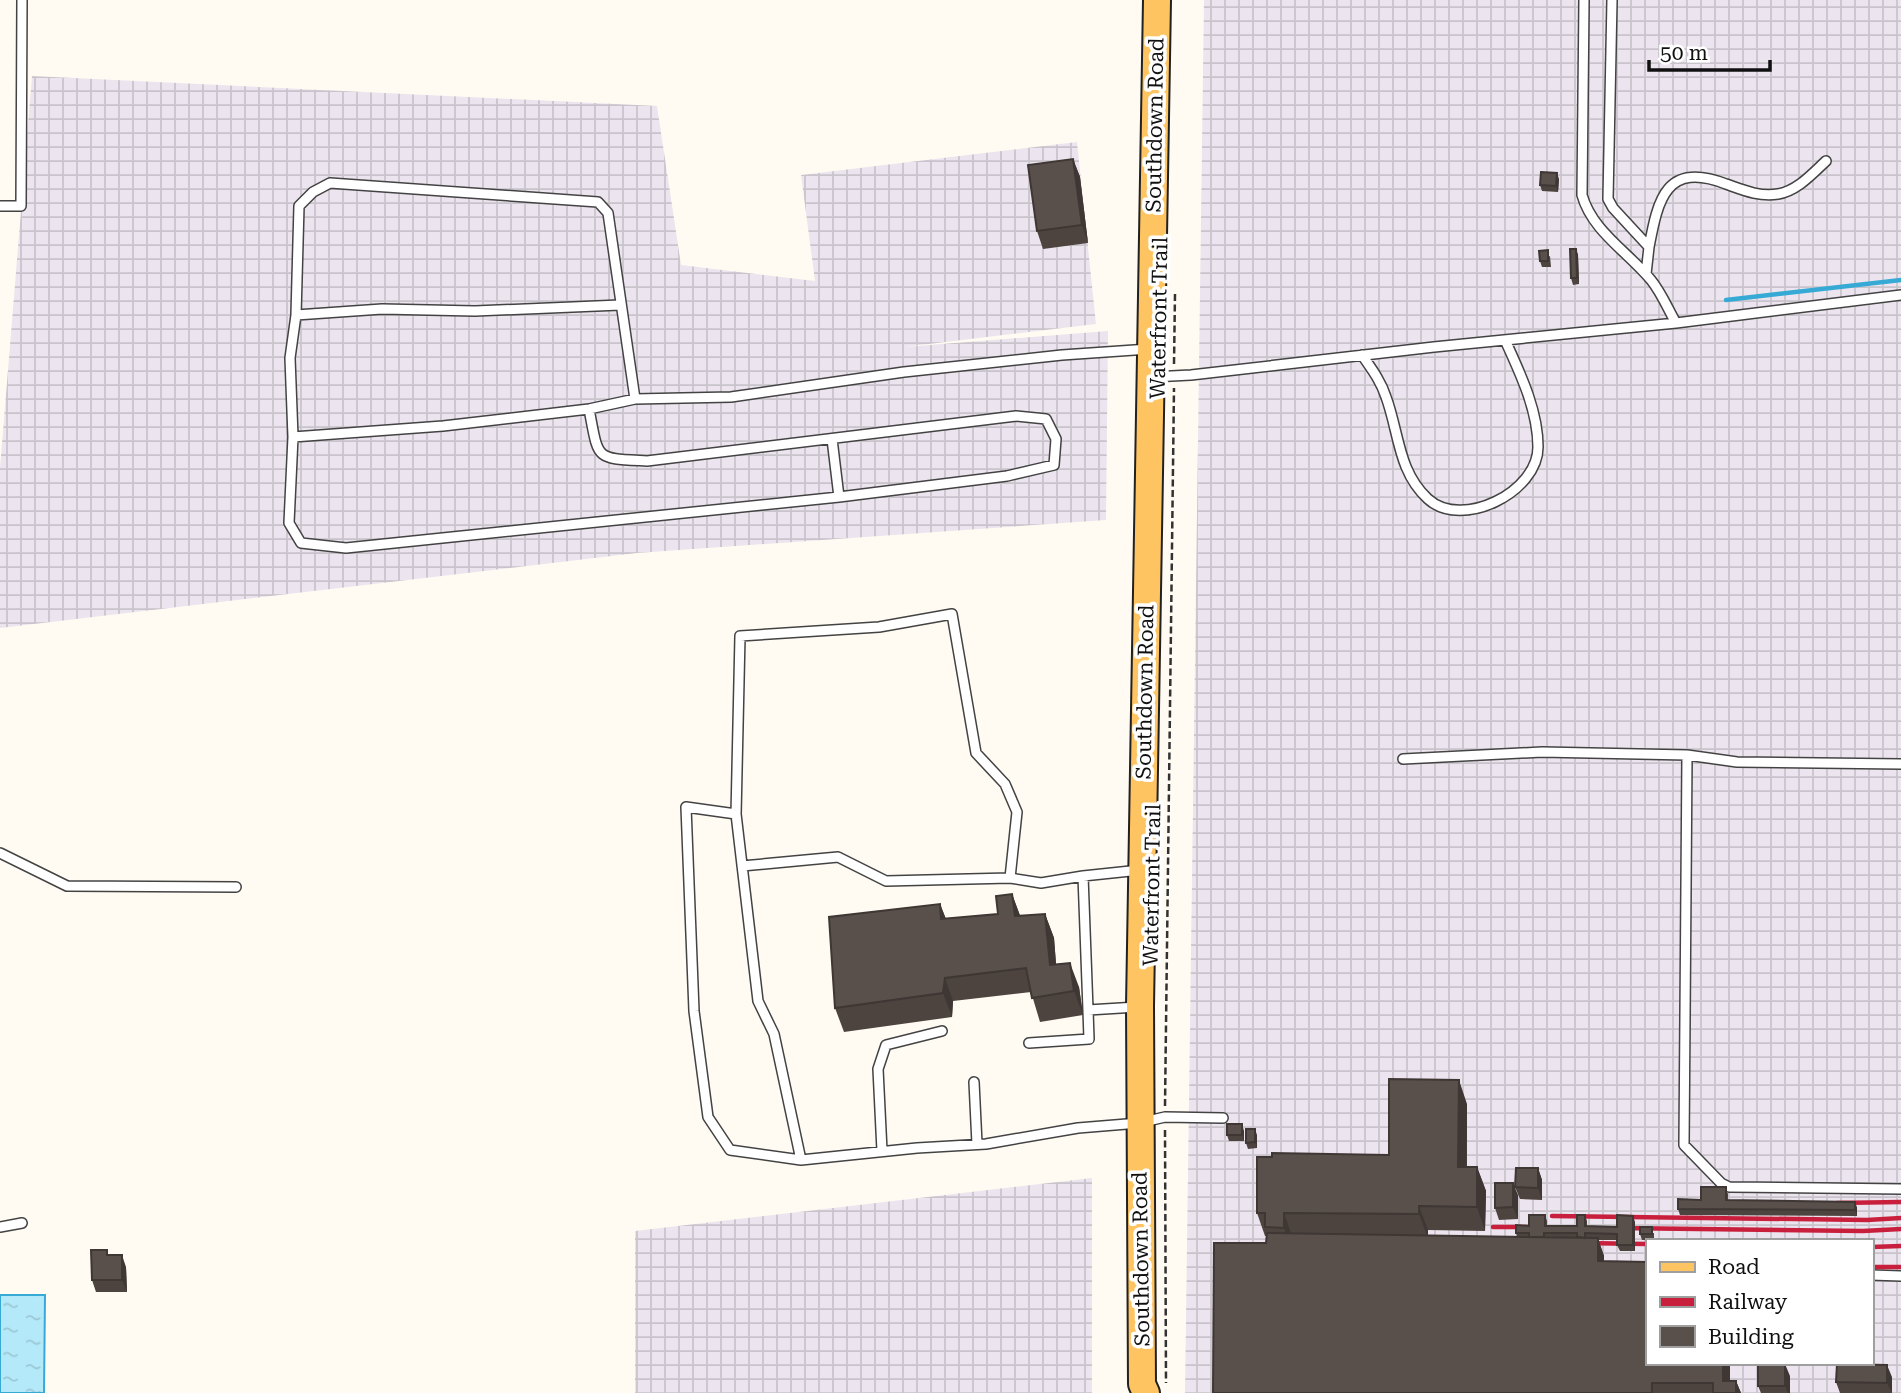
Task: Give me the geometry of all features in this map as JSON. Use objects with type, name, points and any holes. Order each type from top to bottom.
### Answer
[{"type":"main road","name":"Southdown Road","points":[[1148,1391],[1139,1123],[1142,870],[1162,376],[1151,349],[1157,0]]},
{"type":"lane","points":[[0,206],[21,206],[22,0]]},
{"type":"lane","points":[[1584,0],[1582,195],[1588,212],[1599,227],[1646,274],[1676,323]]},
{"type":"lane","points":[[1612,0],[1608,199],[1649,247]]},
{"type":"lane","points":[[1646,274],[1659,202],[1671,186],[1684,179],[1712,179],[1753,193],[1777,194],[1795,188],[1826,161]]},
{"type":"lane","points":[[589,409],[597,450],[608,459],[647,461],[1016,416],[1046,419],[1056,439],[1054,465],[1007,475],[839,497],[346,548],[301,543],[289,523],[293,438],[290,358],[296,315],[299,206],[313,192],[330,183],[598,202],[608,213],[635,399]]},
{"type":"lane","points":[[1162,376],[1676,323],[1901,295]]},
{"type":"lane","points":[[296,315],[382,309],[474,311],[620,305]]},
{"type":"lane","points":[[1362,355],[1376,375],[1386,397],[1404,466],[1415,484],[1439,508],[1471,511],[1488,506],[1517,487],[1536,463],[1538,448],[1533,412],[1505,340]]},
{"type":"lane","points":[[293,438],[443,426],[589,409],[635,399],[731,397],[904,372],[1062,355],[1151,349]]},
{"type":"lane","points":[[831,439],[839,497]]},
{"type":"lane","points":[[801,1160],[774,1034],[758,1001],[736,815],[740,636],[879,627],[952,614],[976,753],[1005,784],[1017,812],[1010,878]]},
{"type":"lane","points":[[1403,759],[1542,752],[1687,755],[1737,762],[1901,765]]},
{"type":"lane","points":[[1687,755],[1684,1145],[1720,1183],[1729,1187],[1901,1189]]},
{"type":"lane","points":[[736,815],[686,807],[694,1011],[708,1117],[730,1150],[801,1160],[977,1144],[1078,1128],[1139,1123],[1165,1117],[1223,1118]]},
{"type":"lane","points":[[0,853],[67,886],[236,887]]},
{"type":"lane","points":[[742,866],[838,857],[886,881],[1010,878],[1041,884],[1083,876],[1142,870]]},
{"type":"lane","points":[[1029,1043],[1089,1039],[1083,876]]},
{"type":"lane","points":[[1088,1010],[1140,1006]]},
{"type":"lane","points":[[882,1152],[878,1069],[886,1045],[942,1031]]},
{"type":"lane","points":[[974,1082],[977,1144]]},
{"type":"lane","points":[[0,1227],[22,1223]]},
{"type":"lane","points":[[1873,1275],[1901,1276]]},
{"type":"path","name":"Waterfront Trail","points":[[1148,1391],[1165,1117],[1162,376],[1175,292]]},
{"type":"shaded area","points":[[1204,0],[1901,0],[1901,1393],[1185,1393]]},
{"type":"shaded area","points":[[32,76],[657,106],[681,265],[815,281],[801,175],[1077,142],[1096,324],[904,347],[1108,331],[1106,520],[637,553],[0,628],[0,468]]},
{"type":"shaded area","points":[[1092,1178],[1092,1393],[635,1393],[635,1231]]},
{"type":"water","points":[[0,1295],[45,1295],[44,1393],[0,1393]]},
{"type":"building","points":[[1073,159],[1082,225],[1037,231],[1028,165]]},
{"type":"building","points":[[1541,172],[1557,173],[1556,186],[1540,185]]},
{"type":"building","points":[[1570,249],[1576,249],[1577,278],[1571,278]]},
{"type":"building","points":[[1548,250],[1548,261],[1540,261],[1539,251]]},
{"type":"building","points":[[1012,894],[1015,916],[1045,914],[1050,965],[1070,963],[1074,991],[1032,998],[1026,968],[945,978],[943,993],[835,1008],[829,917],[940,904],[941,919],[998,914],[996,896]]},
{"type":"building","points":[[1389,1079],[1459,1080],[1458,1167],[1477,1167],[1477,1207],[1419,1206],[1419,1214],[1284,1213],[1284,1228],[1265,1227],[1265,1213],[1257,1213],[1257,1157],[1272,1157],[1272,1153],[1389,1155]]},
{"type":"building","points":[[1227,1124],[1242,1124],[1242,1135],[1227,1135]]},
{"type":"building","points":[[1246,1129],[1255,1129],[1255,1142],[1246,1143]]},
{"type":"building","points":[[1516,1168],[1538,1168],[1538,1188],[1515,1187]]},
{"type":"building","points":[[1495,1183],[1513,1183],[1513,1207],[1495,1208]]},
{"type":"building","points":[[1701,1187],[1726,1187],[1726,1200],[1855,1202],[1855,1210],[1678,1209],[1678,1199],[1701,1200]]},
{"type":"building","points":[[1529,1215],[1545,1215],[1545,1226],[1577,1226],[1577,1215],[1585,1215],[1585,1226],[1617,1227],[1617,1215],[1633,1216],[1633,1245],[1617,1245],[1617,1234],[1585,1233],[1585,1238],[1577,1237],[1577,1233],[1544,1233],[1544,1237],[1529,1237],[1529,1233],[1516,1233],[1516,1225],[1529,1226]]},
{"type":"building","points":[[1640,1227],[1652,1227],[1652,1234],[1640,1234]]},
{"type":"building","points":[[1267,1233],[1598,1238],[1598,1261],[1646,1262],[1646,1365],[1723,1365],[1723,1381],[1736,1381],[1736,1393],[1713,1393],[1713,1383],[1652,1383],[1652,1393],[1213,1393],[1214,1243],[1266,1243]]},
{"type":"building","points":[[91,1250],[107,1250],[107,1255],[122,1255],[122,1280],[92,1280]]},
{"type":"building","points":[[1758,1365],[1785,1365],[1785,1386],[1758,1386]]},
{"type":"building","points":[[1837,1365],[1887,1365],[1887,1383],[1836,1382]]},
{"type":"waterway","points":[[1726,300],[1901,280]]},
{"type":"railway","points":[[1837,1203],[1901,1202]]},
{"type":"railway","points":[[1552,1216],[1867,1220],[1901,1218]]},
{"type":"railway","points":[[1493,1227],[1535,1227]]},
{"type":"railway","points":[[1616,1228],[1863,1231],[1901,1229]]},
{"type":"railway","points":[[1581,1243],[1646,1244]]},
{"type":"railway","points":[[1873,1247],[1901,1246]]},
{"type":"railway","points":[[1873,1267],[1901,1267]]}]
